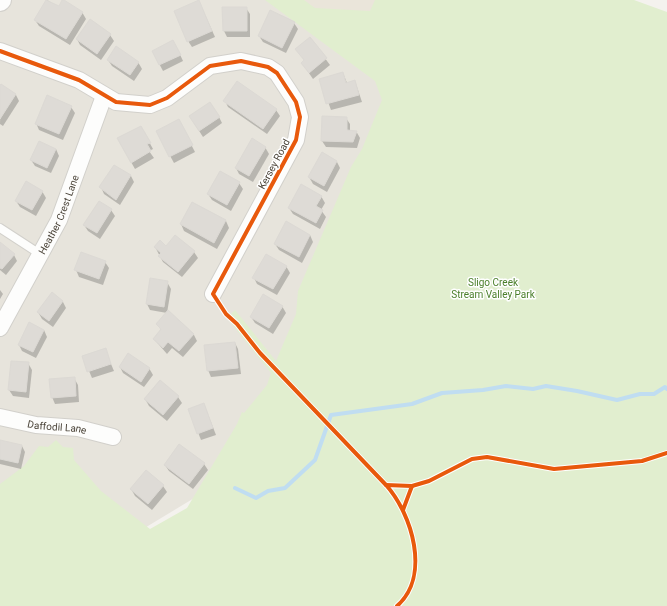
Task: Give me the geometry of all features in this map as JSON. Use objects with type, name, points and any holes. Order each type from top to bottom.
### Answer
[{"type":"street","name":"Kersey Road","points":[[0,51],[79,80],[116,102],[150,105],[168,98],[210,66],[241,61],[268,67],[277,73],[296,102],[300,117],[296,140],[213,294]]},
{"type":"street","name":"Heather Crest Lane","points":[[0,328],[59,220],[104,96]]},
{"type":"street","name":"Daffodil Lane","points":[[0,417],[36,425],[78,428],[113,437]]},
{"type":"lane","points":[[0,228],[40,254]]},
{"type":"shaded area","points":[[0,0],[294,0],[422,75],[224,480],[138,532],[0,501]]},
{"type":"shaded area","points":[[294,0],[417,0],[389,56]]},
{"type":"green space","name":"Sligo Creek Stream Valley Park","points":[[265,0],[304,0],[315,8],[370,11],[375,0],[634,0],[667,12],[667,606],[0,606],[0,484],[24,466],[39,446],[48,447],[56,440],[63,447],[73,448],[74,460],[101,491],[150,529],[187,508],[237,424],[242,412],[244,413],[267,385],[271,373],[227,318],[235,310],[276,361],[296,314],[298,291],[351,167],[362,149],[382,100],[375,81]]},
{"type":"building","points":[[46,0],[59,6],[62,0],[64,0],[83,12],[66,39],[34,20]]},
{"type":"building","points":[[199,0],[212,31],[187,42],[174,11]]},
{"type":"building","points":[[222,7],[247,7],[247,31],[223,31]]},
{"type":"building","points":[[270,10],[295,22],[282,48],[258,36]]},
{"type":"building","points":[[90,19],[111,34],[97,54],[76,39]]},
{"type":"building","points":[[310,37],[327,58],[309,73],[301,63],[304,60],[295,49]]},
{"type":"building","points":[[173,40],[181,55],[159,65],[152,51]]},
{"type":"building","points":[[116,46],[139,62],[130,75],[107,60]]},
{"type":"building","points":[[343,72],[346,83],[355,80],[359,95],[326,104],[319,79]]},
{"type":"building","points":[[237,81],[277,109],[263,129],[223,101]]},
{"type":"building","points":[[1,84],[16,94],[0,119],[0,85]]},
{"type":"building","points":[[47,95],[72,106],[59,134],[35,124]]},
{"type":"building","points":[[210,102],[220,117],[199,131],[189,116]]},
{"type":"building","points":[[322,116],[347,117],[347,130],[357,131],[353,142],[321,141]]},
{"type":"building","points":[[179,119],[193,145],[169,157],[156,131]]},
{"type":"building","points":[[141,126],[151,143],[147,144],[151,151],[131,163],[117,138]]},
{"type":"building","points":[[252,138],[266,147],[249,176],[235,168]]},
{"type":"building","points":[[39,141],[56,149],[47,168],[30,160]]},
{"type":"building","points":[[322,152],[337,161],[324,186],[308,177]]},
{"type":"building","points":[[114,165],[131,175],[116,200],[99,187]]},
{"type":"building","points":[[220,171],[240,182],[227,205],[207,194]]},
{"type":"building","points":[[26,181],[43,191],[32,210],[15,201]]},
{"type":"building","points":[[301,184],[322,196],[316,206],[323,210],[316,223],[288,208]]},
{"type":"building","points":[[99,201],[112,209],[97,233],[83,225]]},
{"type":"building","points":[[192,202],[226,220],[214,243],[180,224]]},
{"type":"building","points":[[286,221],[310,235],[299,257],[274,244]]},
{"type":"building","points":[[175,235],[195,251],[178,272],[158,256],[161,253],[154,247],[160,240],[166,246]]},
{"type":"building","points":[[0,242],[15,254],[2,269],[0,268]]},
{"type":"building","points":[[81,252],[106,261],[99,279],[74,270]]},
{"type":"building","points":[[266,254],[287,266],[273,289],[252,278]]},
{"type":"building","points":[[150,278],[168,281],[164,307],[146,304]]},
{"type":"building","points":[[52,292],[63,301],[49,321],[37,312]]},
{"type":"building","points":[[263,294],[283,306],[269,328],[250,317]]},
{"type":"building","points":[[168,310],[194,334],[179,351],[168,342],[163,348],[153,339],[161,329],[156,324]]},
{"type":"building","points":[[29,322],[44,330],[33,352],[18,345]]},
{"type":"building","points":[[235,342],[238,368],[207,371],[204,345]]},
{"type":"building","points":[[106,348],[111,364],[87,372],[82,356]]},
{"type":"building","points":[[128,353],[150,368],[141,382],[119,367]]},
{"type":"building","points":[[11,361],[29,362],[26,392],[8,390]]},
{"type":"building","points":[[75,377],[76,396],[51,398],[49,379]]},
{"type":"building","points":[[160,380],[179,396],[163,415],[144,399]]},
{"type":"building","points":[[204,403],[213,428],[197,434],[188,409]]},
{"type":"building","points":[[0,440],[22,445],[18,463],[0,459]]},
{"type":"building","points":[[179,444],[205,463],[189,484],[164,465]]},
{"type":"building","points":[[146,470],[164,485],[148,504],[130,489]]},
{"type":"waterway","points":[[235,488],[256,498],[268,491],[285,488],[315,460],[331,415],[412,404],[442,393],[483,390],[506,386],[533,389],[546,386],[617,400],[640,394],[654,394],[665,387],[667,389]]},
{"type":"cycle path","points":[[0,51],[79,80],[116,102],[150,105],[167,98],[210,66],[241,61],[268,67],[277,73],[296,102],[300,117],[296,140],[213,294],[226,314],[237,324],[260,353],[386,485]]},
{"type":"cycle path","points":[[412,486],[429,481],[472,459],[487,457],[554,469],[642,461],[667,453]]},
{"type":"cycle path","points":[[397,606],[407,593],[413,579],[415,562],[414,545],[410,528],[403,512],[395,497],[386,485],[412,486],[403,510]]}]
